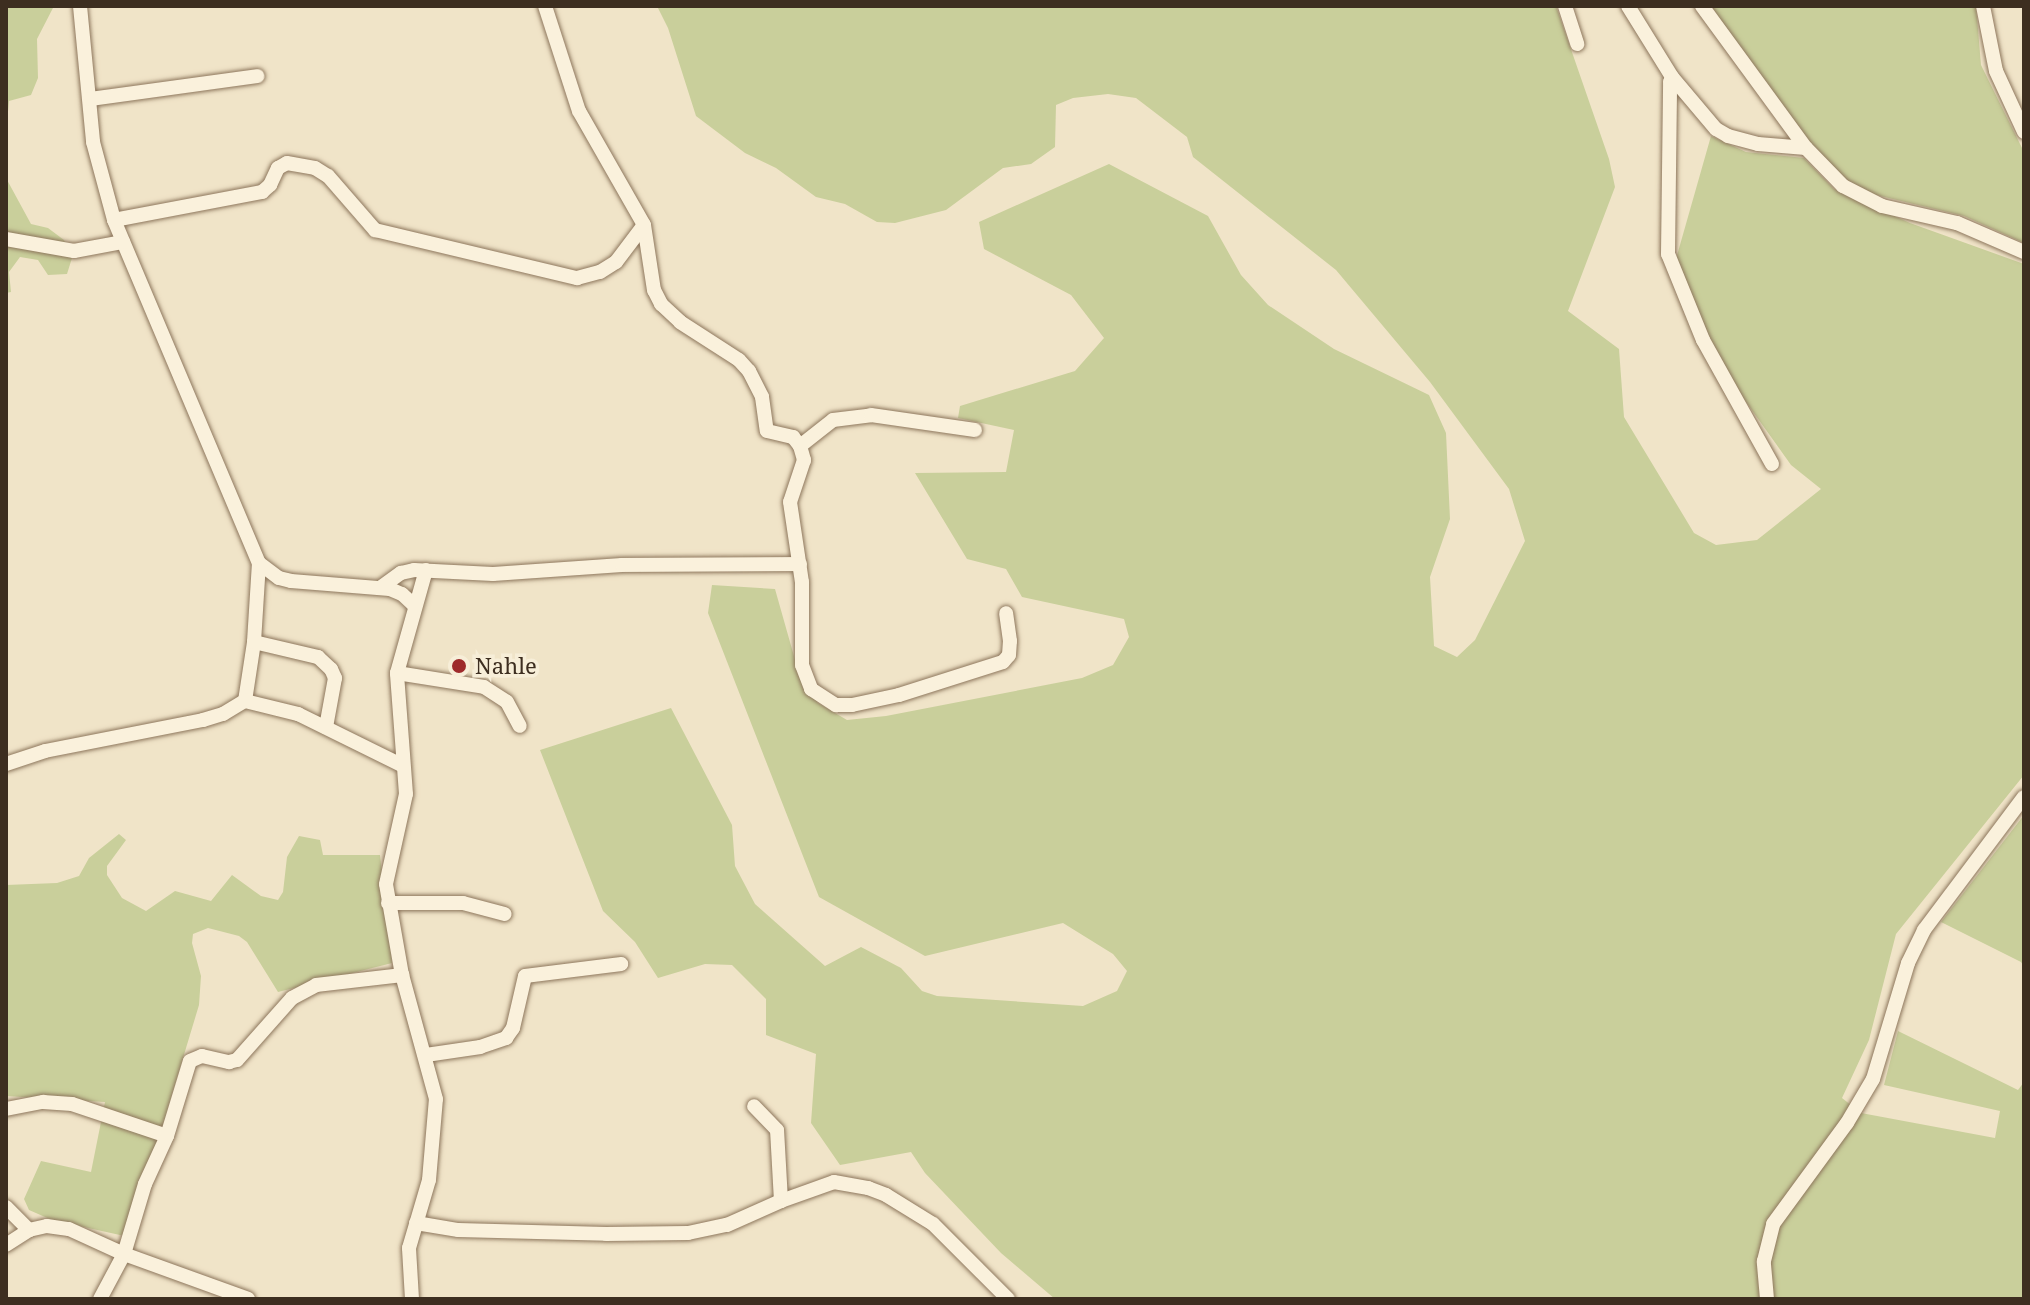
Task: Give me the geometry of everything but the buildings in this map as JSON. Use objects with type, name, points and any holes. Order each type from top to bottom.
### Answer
[{"type":"street","points":[[80,6],[93,142],[114,220],[259,563],[254,642],[245,701]]},
{"type":"street","points":[[545,6],[579,111],[644,225],[649,239],[650,272],[661,304],[690,329],[739,360],[749,371],[762,397],[767,431],[793,437],[800,446],[804,460],[790,502],[800,564],[805,678],[811,689],[836,705],[874,701],[1003,662],[1009,655],[1010,641],[1006,613]]},
{"type":"street","points":[[1565,6],[1577,44]]},
{"type":"street","points":[[1628,6],[1672,77],[1716,129],[1728,136],[1758,144],[1806,148]]},
{"type":"street","points":[[1702,6],[1806,148],[1828,173],[1860,197],[1882,206],[1957,223],[2024,252]]},
{"type":"street","points":[[1983,6],[1996,71],[2024,132]]},
{"type":"street","points":[[90,99],[257,76]]},
{"type":"street","points":[[1672,77],[1668,88],[1671,143],[1668,254],[1703,340],[1772,464]]},
{"type":"street","points":[[114,220],[262,192],[270,185],[281,165],[287,163],[315,168],[328,176],[375,230],[577,278],[600,272],[616,262],[644,225]]},
{"type":"street","points":[[6,239],[74,251],[123,242]]},
{"type":"street","points":[[800,446],[833,420],[871,415],[975,430]]},
{"type":"street","points":[[259,563],[279,578],[380,588],[402,594],[414,605]]},
{"type":"street","points":[[380,588],[401,573],[426,570],[493,574],[622,565],[800,564]]},
{"type":"street","points":[[412,1299],[408,1259],[429,1180],[436,1099],[402,975],[388,903],[387,867],[406,794],[397,673],[426,570]]},
{"type":"street","points":[[254,642],[308,654],[331,669],[335,678],[326,727]]},
{"type":"street","points":[[397,673],[484,687],[507,702],[520,726]]},
{"type":"street","points":[[6,764],[45,751],[203,720],[223,714],[245,701],[298,714],[403,766]]},
{"type":"street","points":[[1767,1299],[1764,1261],[1773,1224],[1847,1123],[1873,1079],[1908,963],[1924,930],[2024,797]]},
{"type":"street","points":[[388,903],[463,903],[505,914]]},
{"type":"street","points":[[426,1055],[480,1047],[506,1038],[513,1028],[525,976],[621,964]]},
{"type":"street","points":[[100,1299],[124,1254],[145,1184],[167,1136],[187,1066],[195,1057],[237,1060],[292,998],[316,985],[402,975]]},
{"type":"street","points":[[6,1109],[43,1102],[72,1104],[167,1136]]},
{"type":"street","points":[[754,1106],[777,1130],[781,1201]]},
{"type":"street","points":[[416,1223],[458,1230],[670,1234],[727,1225],[796,1192],[834,1182],[868,1188],[886,1195],[933,1224],[1008,1299]]},
{"type":"street","points":[[6,1207],[29,1230]]},
{"type":"street","points":[[6,1245],[29,1230],[47,1226],[69,1229],[124,1254],[248,1299]]},
{"type":"green space","points":[[6,6],[54,6],[37,39],[38,78],[31,95],[9,101],[6,133]]},
{"type":"green space","points":[[657,6],[1556,6],[1609,159],[1615,187],[1568,311],[1619,349],[1624,417],[1694,533],[1716,545],[1757,540],[1821,489],[1791,465],[1721,367],[1676,259],[1711,136],[1746,152],[1804,158],[1834,189],[1910,223],[2024,264],[2024,775],[1896,934],[1869,1040],[1842,1098],[1861,1113],[1995,1138],[2000,1111],[1884,1085],[1898,1031],[2018,1090],[2024,1082],[2024,1299],[1055,1299],[1001,1253],[925,1173],[911,1152],[840,1165],[811,1123],[816,1054],[766,1035],[766,999],[732,965],[705,964],[658,978],[635,942],[603,911],[540,750],[671,708],[732,825],[735,866],[755,904],[825,966],[861,947],[901,968],[922,991],[937,996],[1083,1006],[1117,991],[1127,971],[1113,954],[1063,923],[925,956],[819,897],[708,613],[712,585],[775,589],[801,681],[818,703],[847,720],[886,716],[1082,678],[1113,665],[1129,637],[1124,619],[1022,597],[1006,569],[967,559],[915,473],[1006,472],[1014,430],[958,418],[960,406],[1075,371],[1104,338],[1071,295],[984,249],[979,222],[1109,164],[1208,216],[1241,275],[1268,305],[1334,349],[1429,395],[1446,433],[1450,519],[1430,577],[1434,646],[1457,657],[1475,640],[1525,541],[1509,489],[1430,382],[1336,270],[1193,157],[1187,137],[1136,98],[1108,94],[1073,98],[1056,105],[1055,147],[1031,164],[1003,168],[946,210],[895,223],[877,222],[845,204],[816,197],[776,168],[745,153],[696,116],[668,28]]},
{"type":"green space","points":[[1711,6],[1976,6],[1981,65],[2024,152],[2024,243],[1964,216],[1872,194],[1844,179],[1806,140]]},
{"type":"green space","points":[[6,178],[31,224],[48,228],[64,240],[72,258],[67,274],[48,275],[38,260],[20,257],[9,272],[11,292],[6,293]]},
{"type":"green space","points":[[2024,815],[2024,967],[2021,962],[1941,922]]},
{"type":"green space","points":[[119,834],[126,840],[107,866],[107,875],[122,898],[146,911],[175,891],[211,901],[232,875],[261,896],[278,900],[283,892],[287,857],[299,836],[320,840],[323,855],[380,855],[392,963],[278,992],[247,942],[239,936],[208,928],[193,934],[192,943],[201,976],[199,1005],[129,1237],[52,1220],[29,1210],[24,1199],[41,1161],[91,1172],[105,1102],[6,1096],[6,885],[57,883],[79,876],[89,858]]},
{"type":"place","name":"Nahle","points":[[459,666]]}]
